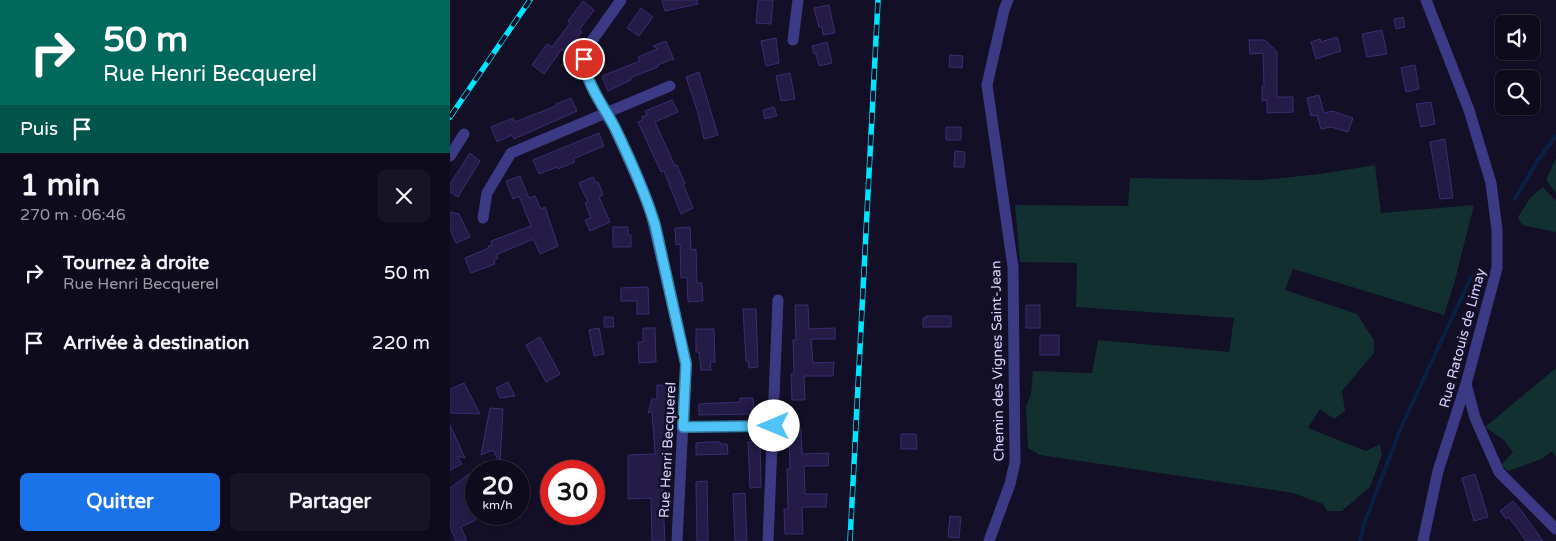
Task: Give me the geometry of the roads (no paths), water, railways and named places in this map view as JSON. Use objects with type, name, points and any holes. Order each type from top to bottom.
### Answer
[{"type":"street","name":"Rue Henri Becquerel","points":[[621,0],[586,49],[584,59],[585,71],[605,113],[614,127],[649,205],[686,364],[677,541]]},
{"type":"street","points":[[793,40],[798,0]]},
{"type":"street","name":"Chemin des Vignes Saint-Jean","points":[[989,541],[1010,484],[1015,462],[1013,267],[987,85],[1008,0]]},
{"type":"street","name":"Rue Ratouis de Limay","points":[[1423,541],[1438,471],[1466,384],[1497,268],[1497,230],[1490,183],[1469,110],[1426,0]]},
{"type":"street","points":[[483,218],[487,193],[511,153],[670,86]]},
{"type":"street","points":[[450,156],[464,134]]},
{"type":"street","points":[[768,541],[778,300]]},
{"type":"street","points":[[1466,384],[1475,418],[1499,472],[1556,529]]},
{"type":"street","points":[[683,427],[774,426]]},
{"type":"waterway","points":[[1515,199],[1538,160],[1556,136]]},
{"type":"waterway","points":[[1360,541],[1364,524],[1400,430],[1471,277]]},
{"type":"railway","points":[[450,117],[530,0]]},
{"type":"railway","points":[[850,541],[878,0]]}]
